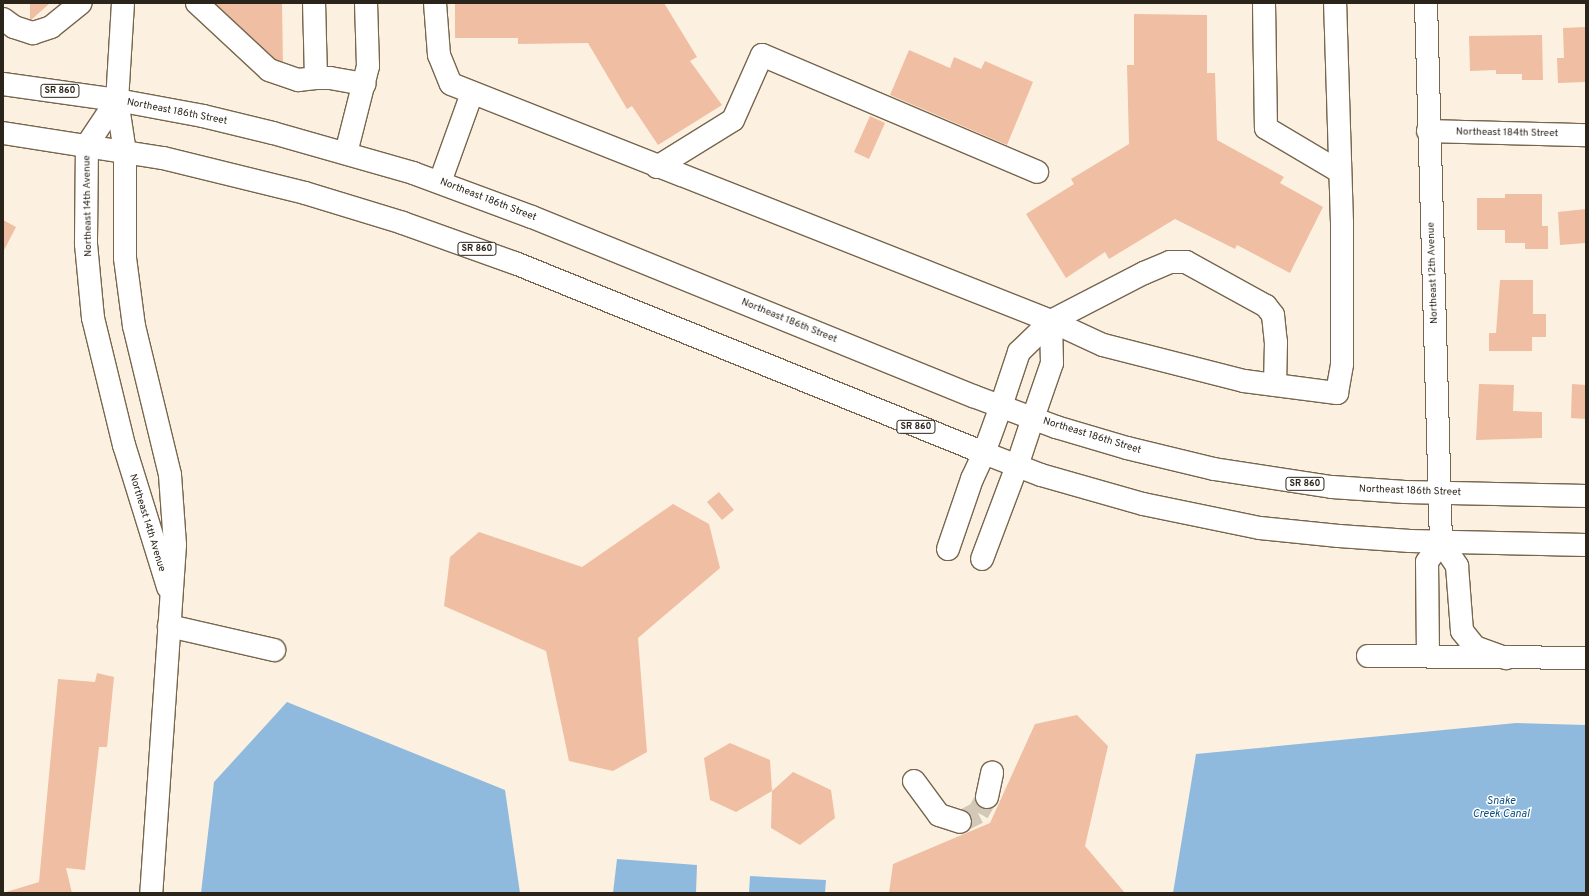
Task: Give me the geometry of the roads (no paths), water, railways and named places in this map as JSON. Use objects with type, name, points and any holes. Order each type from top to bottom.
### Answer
[{"type":"main road","points":[[3,19],[14,27],[33,33],[51,27],[81,3]]},
{"type":"main road","points":[[117,100],[123,3]]},
{"type":"main road","points":[[197,3],[269,70],[285,77],[298,80],[330,78],[364,84]]},
{"type":"main road","points":[[314,3],[316,78]]},
{"type":"main road","points":[[346,153],[368,66],[366,3]]},
{"type":"main road","points":[[435,3],[439,55],[451,84],[657,167],[1056,319],[1103,345],[1244,381],[1337,393],[1342,364],[1340,172],[1335,3]]},
{"type":"main road","points":[[1264,3],[1266,128],[1340,172]]},
{"type":"main road","name":"Northeast 12th Avenue","points":[[1426,3],[1428,132],[1441,542]]},
{"type":"main road","points":[[657,167],[733,120],[762,55],[1037,172]]},
{"type":"main road","name":"Northeast 186th Street","points":[[3,84],[117,100],[238,124],[346,153],[440,182],[1001,406],[1120,446],[1214,469],[1332,487],[1440,493],[1586,496]]},
{"type":"main road","points":[[440,182],[472,93]]},
{"type":"main road","name":"Northeast 14th Avenue","points":[[117,100],[87,145],[86,244],[93,318],[124,445],[171,598]]},
{"type":"main road","name":"Northeast 14th Avenue","points":[[117,100],[125,152],[125,258],[134,326],[170,475],[175,545],[152,893]]},
{"type":"main road","name":"Northeast 184th Street","points":[[1428,132],[1586,135]]},
{"type":"main road","name":"SR 860","points":[[3,133],[87,145],[206,168],[298,192],[444,236],[1017,466],[1112,496],[1218,520],[1346,537],[1441,542],[1586,545]]},
{"type":"main road","points":[[948,549],[972,479],[984,453],[1001,406],[1019,352],[1056,319],[1144,273],[1170,262],[1186,262],[1266,306],[1273,315],[1276,342],[1275,385]]},
{"type":"main road","points":[[982,560],[1017,466],[1052,363],[1056,319]]},
{"type":"main road","points":[[1428,656],[1427,562],[1441,542],[1457,566],[1462,631],[1475,647],[1506,658]]},
{"type":"main road","points":[[169,626],[274,650]]},
{"type":"main road","points":[[1368,656],[1586,658]]},
{"type":"main road","points":[[987,797],[992,773]]},
{"type":"main road","points":[[914,781],[939,816],[960,822]]},
{"type":"water","points":[[287,702],[505,790],[520,893],[201,893],[214,782]]},
{"type":"water","name":"Snake Creek Canal","points":[[1516,723],[1586,725],[1586,893],[1173,893],[1196,754]]},
{"type":"water","points":[[617,859],[697,865],[696,893],[613,893]]},
{"type":"water","points":[[750,876],[826,880],[825,893],[749,893]]},
{"type":"tunnel","points":[[960,822],[978,813],[987,797]]}]
